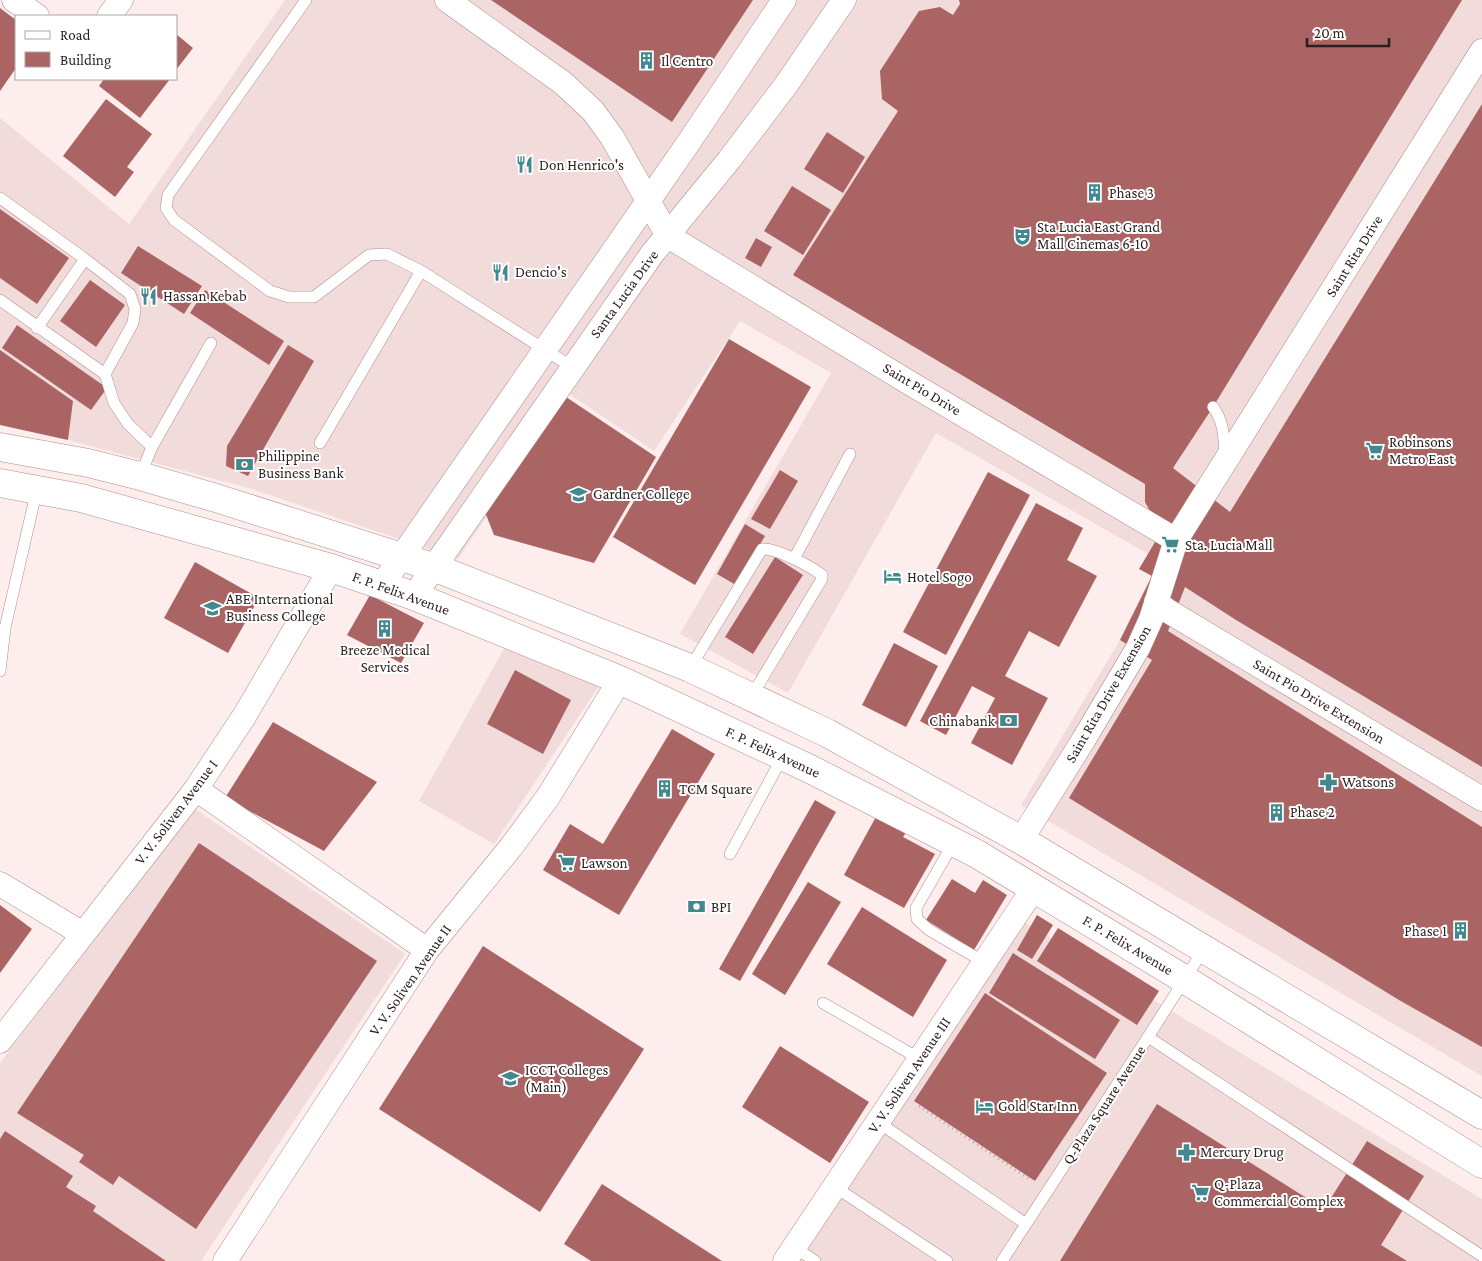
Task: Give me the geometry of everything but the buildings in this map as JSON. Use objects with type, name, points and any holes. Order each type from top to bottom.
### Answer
[{"type":"main road","points":[[0,447],[88,463],[140,476],[401,556],[690,668],[827,733],[1021,840],[1482,1114]]},
{"type":"main road","name":"F. P. Felix Avenue","points":[[0,483],[81,498],[331,568],[414,596],[620,680],[810,769],[954,842],[1184,979],[1482,1164]]},
{"type":"main road","points":[[810,769],[827,733]]},
{"type":"street","points":[[14,0],[36,15]]},
{"type":"street","points":[[110,15],[121,0]]},
{"type":"street","points":[[447,0],[563,83],[593,111],[612,138],[668,236]]},
{"type":"street","points":[[382,585],[649,200],[784,0]]},
{"type":"street","name":"Santa Lucia Drive","points":[[414,596],[652,254],[786,85],[844,0]]},
{"type":"street","name":"Saint Rita Drive","points":[[1176,540],[1482,51]]},
{"type":"street","name":"Saint Pio Drive","points":[[668,236],[908,382],[1176,540]]},
{"type":"street","name":"Saint Rita Drive Extension","points":[[1021,840],[1138,648],[1151,619],[1176,540]]},
{"type":"street","name":"V. V. Soliven Avenue I","points":[[0,1041],[196,789],[245,715],[331,568]]},
{"type":"street","name":"Saint Pio Drive Extension","points":[[1156,602],[1482,799]]},
{"type":"street","name":"V. V. Soliven Avenue II","points":[[225,1261],[427,950],[511,847],[548,797],[620,680]]},
{"type":"street","points":[[196,789],[427,950]]},
{"type":"street","points":[[0,884],[83,934]]},
{"type":"street","name":"V. V. Soliven Avenue III","points":[[789,1254],[1034,888]]},
{"type":"lane","points":[[306,0],[168,195],[166,208],[174,220],[270,291],[288,297],[314,297],[369,255],[387,254],[421,271],[572,367]]},
{"type":"lane","points":[[0,198],[130,294],[135,309],[133,323],[105,374]]},
{"type":"lane","points":[[37,328],[85,259]]},
{"type":"lane","points":[[320,443],[421,271]]},
{"type":"lane","points":[[0,300],[37,328],[105,374],[114,403],[128,424],[152,447]]},
{"type":"lane","points":[[140,476],[152,447],[210,343]]},
{"type":"lane","points":[[1213,407],[1219,416],[1223,430],[1225,462]]},
{"type":"lane","points":[[794,560],[850,454]]},
{"type":"lane","points":[[0,670],[5,628],[37,489]]},
{"type":"lane","points":[[690,668],[762,549],[769,549],[816,570],[822,575],[822,579],[751,697]]},
{"type":"lane","points":[[730,854],[782,756]]},
{"type":"lane","points":[[954,842],[916,908],[917,919],[929,930],[984,962]]},
{"type":"lane","name":"Q-Plaza Square Avenue","points":[[1002,1261],[1204,949]]},
{"type":"lane","points":[[824,1004],[920,1059]]},
{"type":"lane","points":[[1148,1037],[1482,1256]]},
{"type":"lane","points":[[878,1122],[1026,1224]]},
{"type":"lane","points":[[835,1187],[947,1261]]},
{"type":"lane","points":[[789,1254],[814,1261]]},
{"type":"path","points":[[898,1092],[1048,1192]]},
{"type":"shaded area","name":"Sta. Lucia Mall","points":[[285,0],[1482,0],[1482,1076],[1021,805],[1120,640],[1151,576],[1148,554],[936,433],[788,693],[680,634],[831,373],[740,321],[654,451],[569,394],[458,559],[252,489],[68,440],[73,401],[0,350],[0,118],[129,224]]},
{"type":"shaded area","points":[[506,645],[599,686],[494,844],[419,801]]},
{"type":"shaded area","points":[[194,808],[405,954],[201,1261],[0,1261],[0,1063]]},
{"type":"shaded area","points":[[1018,918],[1482,1199],[1482,1261],[793,1261]]},
{"type":"place","name":"Il Centro","points":[[647,61]]},
{"type":"place","name":"Don Henrico's","points":[[525,165]]},
{"type":"place","name":"Phase 3","points":[[1095,193]]},
{"type":"place","name":"Sta Lucia East Grand Mall Cinemas 6-10","points":[[1023,236]]},
{"type":"place","name":"Dencio's","points":[[501,272]]},
{"type":"place","name":"Hassan Kebab","points":[[149,296]]},
{"type":"place","name":"Robinsons Metro East","points":[[1375,451]]},
{"type":"place","name":"Philippine Business Bank","points":[[244,465]]},
{"type":"place","name":"Gardner College","points":[[579,494]]},
{"type":"place","name":"Sta. Lucia Mall","points":[[1171,545]]},
{"type":"place","name":"Hotel Sogo","points":[[893,577]]},
{"type":"place","name":"ABE International Business College","points":[[212,608]]},
{"type":"place","name":"Breeze Medical Services","points":[[385,629]]},
{"type":"place","name":"Chinabank","points":[[1009,721]]},
{"type":"place","name":"Watsons","points":[[1328,782]]},
{"type":"place","name":"TCM Square","points":[[665,789]]},
{"type":"place","name":"Phase 2","points":[[1276,812]]},
{"type":"place","name":"Lawson","points":[[567,863]]},
{"type":"place","name":"BPI","points":[[697,907]]},
{"type":"place","name":"Phase 1","points":[[1461,931]]},
{"type":"place","name":"ICCT Colleges (Main)","points":[[511,1079]]},
{"type":"place","name":"Gold Star Inn","points":[[984,1106]]},
{"type":"place","name":"Mercury Drug","points":[[1186,1152]]},
{"type":"place","name":"Q-Plaza Commercial Complex","points":[[1200,1193]]}]
